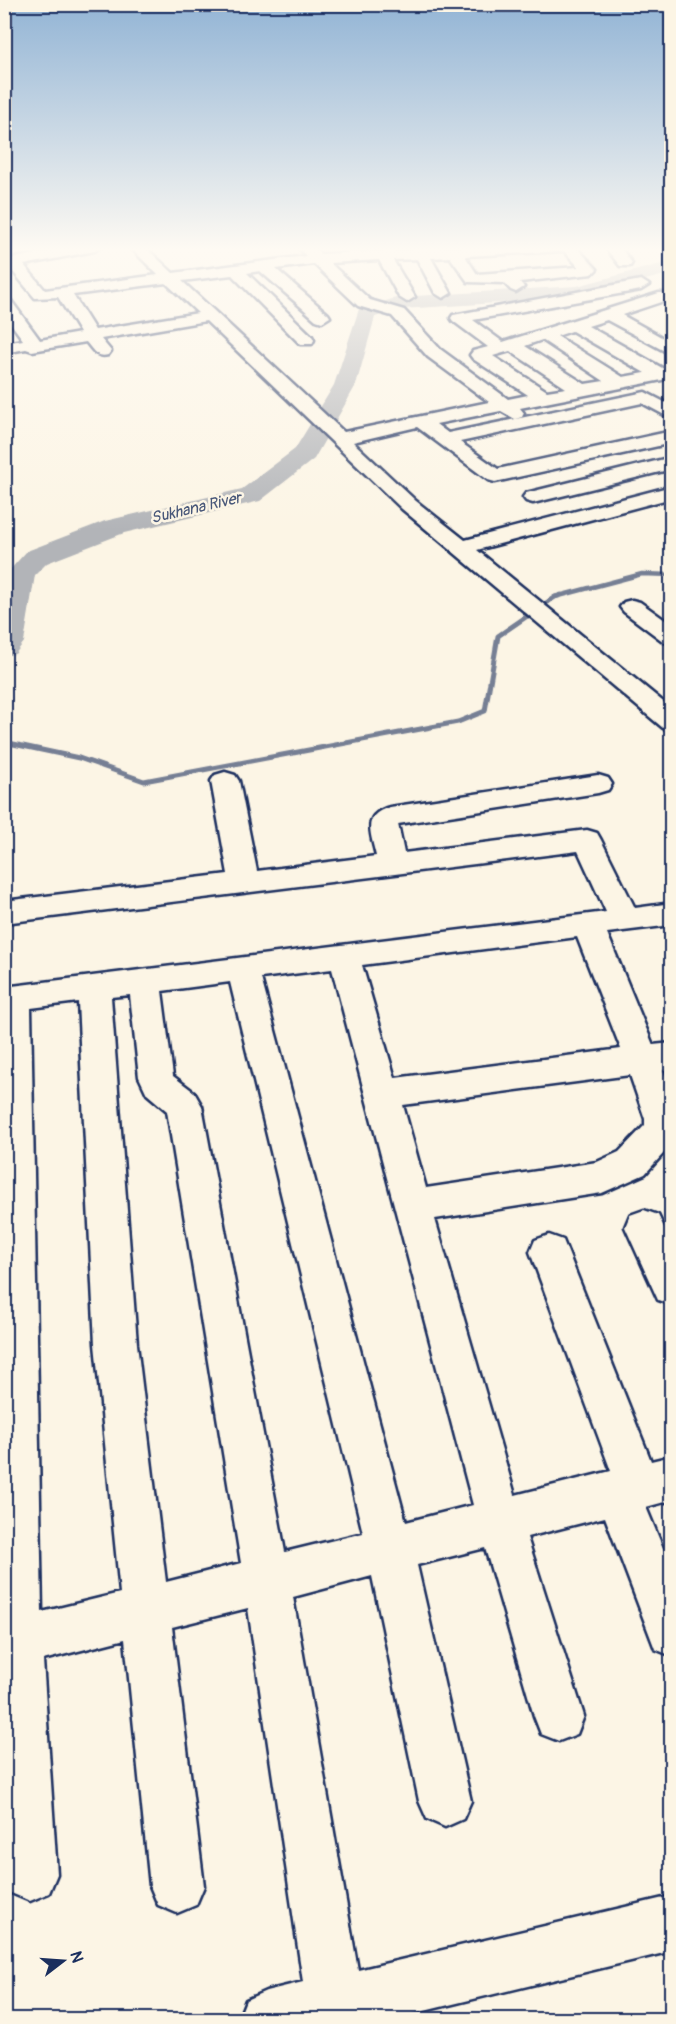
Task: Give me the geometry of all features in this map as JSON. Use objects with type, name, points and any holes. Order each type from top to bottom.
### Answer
[{"type":"street","points":[[30,345],[32,341]]},
{"type":"street","points":[[4,348],[57,341]]},
{"type":"street","points":[[82,358],[111,354],[96,341]]},
{"type":"street","points":[[237,341],[409,505],[671,721]]},
{"type":"street","points":[[424,341],[434,353],[526,422]]},
{"type":"street","points":[[498,341],[582,390]]},
{"type":"street","points":[[521,341],[479,355],[543,397]]},
{"type":"street","points":[[549,341],[621,382]]},
{"type":"street","points":[[600,341],[667,374]]},
{"type":"street","points":[[659,341],[672,350]]},
{"type":"street","points":[[30,345],[49,362]]},
{"type":"street","points":[[334,433],[421,421],[667,374]]},
{"type":"street","points":[[444,440],[645,397],[672,414]]},
{"type":"street","points":[[640,420],[672,414]]},
{"type":"street","points":[[421,421],[495,476],[672,437]]},
{"type":"street","points":[[469,457],[492,452]]},
{"type":"street","points":[[533,497],[672,463]]},
{"type":"street","points":[[461,548],[668,496]]},
{"type":"street","points":[[632,607],[672,637]]},
{"type":"street","points":[[225,781],[244,882]]},
{"type":"street","points":[[392,864],[384,825],[385,819],[390,816],[598,784]]},
{"type":"street","points":[[4,912],[587,840],[625,920]]},
{"type":"street","points":[[30,1874],[11,1644],[9,999],[672,914]]},
{"type":"street","points":[[413,1206],[602,1177],[617,1172],[632,1163],[662,1130],[657,1058],[588,925]]},
{"type":"street","points":[[344,956],[500,1522],[559,1716]]},
{"type":"street","points":[[243,969],[390,1550],[445,1801]]},
{"type":"street","points":[[145,981],[154,1074],[162,1087],[174,1094],[184,1106],[267,1580],[335,2003]]},
{"type":"street","points":[[94,988],[116,1344],[177,1886]]},
{"type":"street","points":[[382,1094],[657,1058]]},
{"type":"street","points":[[644,1227],[672,1287]]},
{"type":"street","points":[[549,1252],[643,1486],[672,1632]]},
{"type":"street","points":[[11,1644],[643,1486]]},
{"type":"street","points":[[266,2019],[672,1923]]},
{"type":"waterway","name":"Sukhana River","points":[[4,647],[9,642],[21,573],[37,557],[115,527],[251,495],[305,454],[345,385],[358,341]]},
{"type":"waterway","points":[[555,597],[642,574],[672,575]]},
{"type":"waterway","points":[[555,597],[561,595]]},
{"type":"waterway","points":[[4,742],[79,758],[144,781],[458,722],[485,711],[498,636],[555,597]]}]
